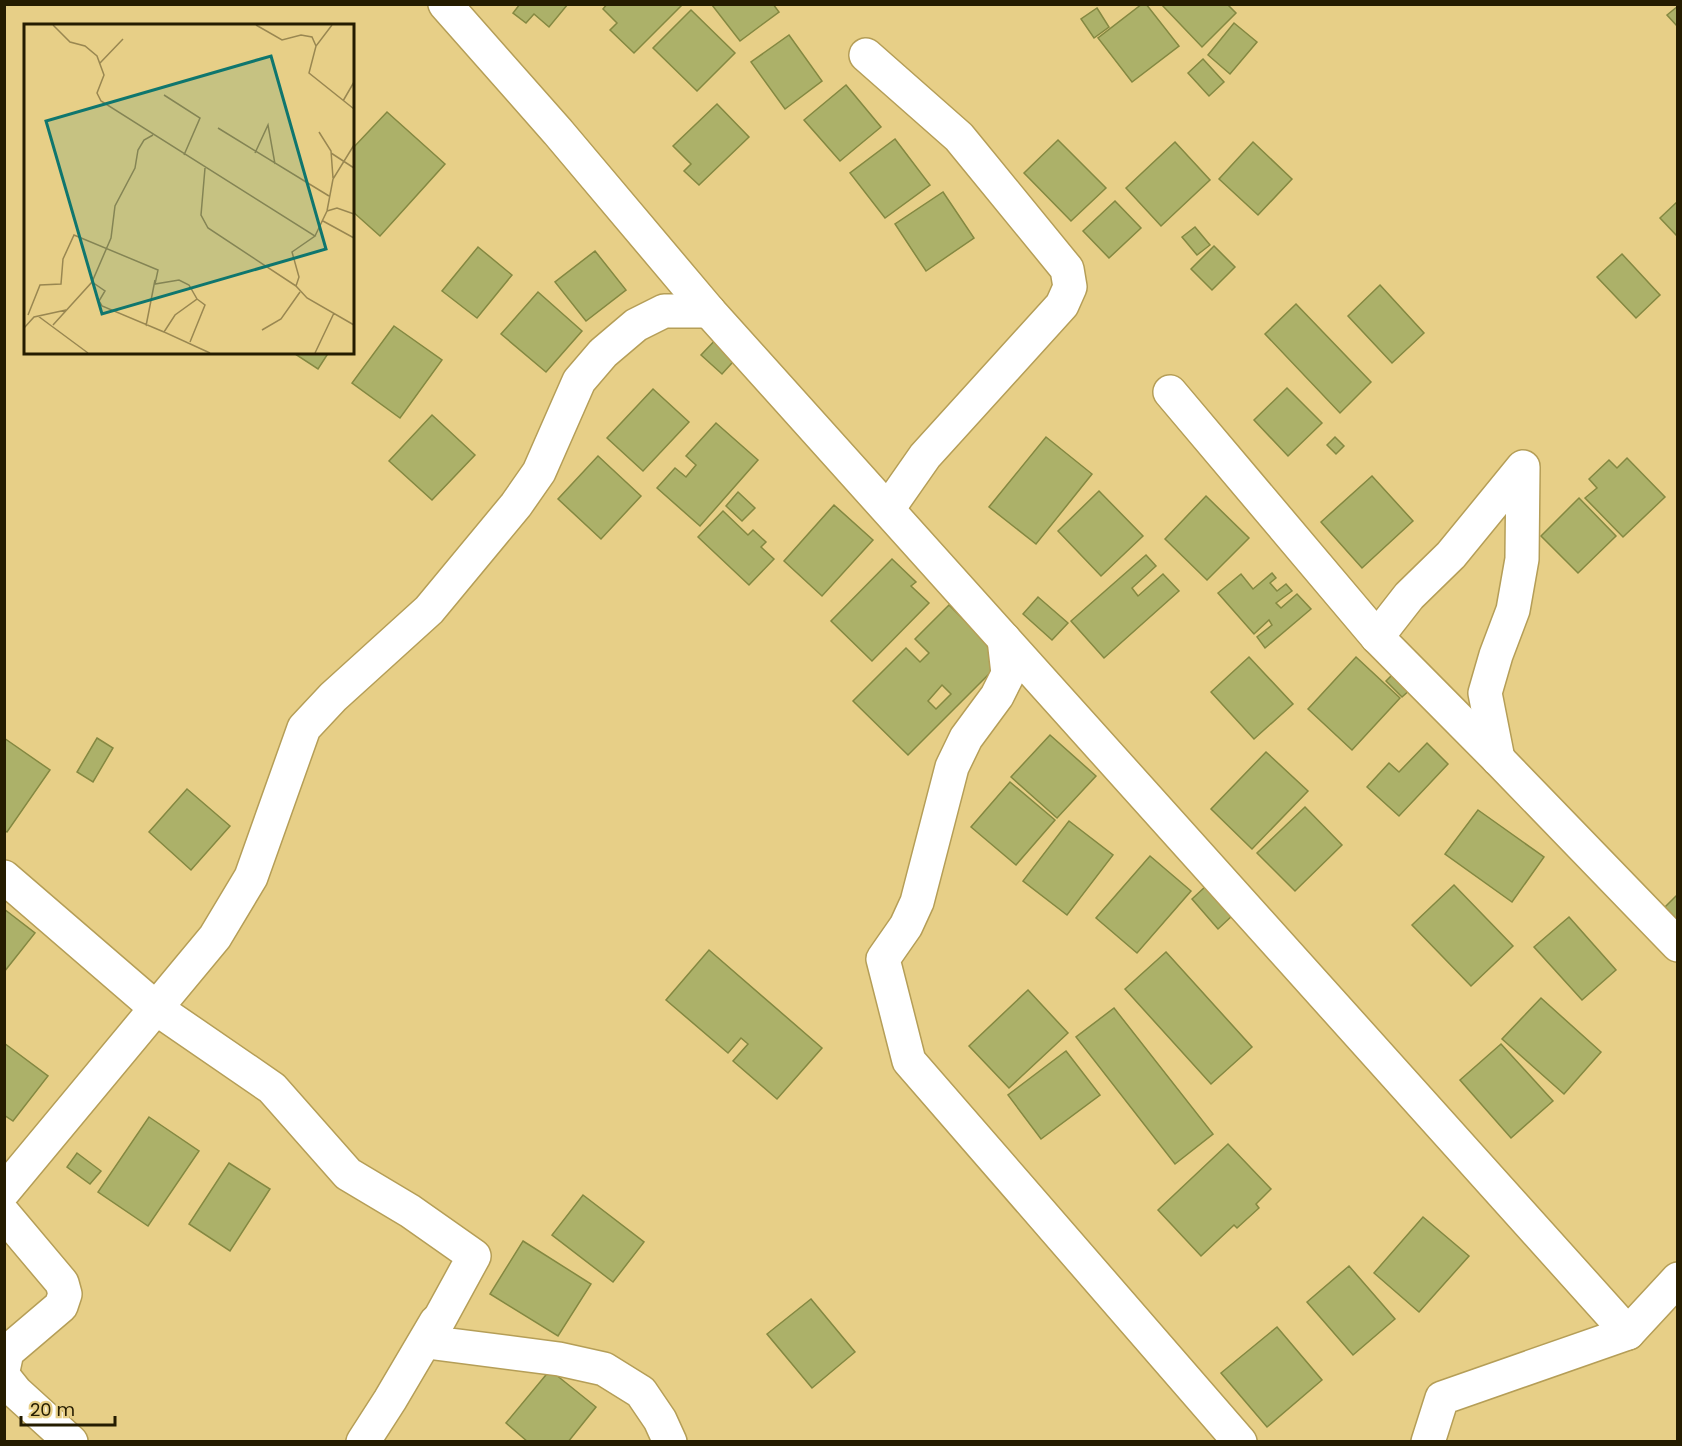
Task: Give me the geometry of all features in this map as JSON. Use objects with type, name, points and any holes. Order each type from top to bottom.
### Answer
[{"type":"street","points":[[445,4],[709,310],[1628,1333]]},
{"type":"street","points":[[866,56],[959,137],[1067,269],[1070,287],[1062,305],[925,456],[888,509]]},
{"type":"street","points":[[4,1191],[215,937],[251,877],[304,728],[333,697],[429,610],[516,505],[539,472],[579,381],[603,353],[636,325],[664,311],[709,310]]},
{"type":"street","points":[[1170,392],[1377,637],[1677,945]]},
{"type":"street","points":[[1377,637],[1410,596],[1451,555],[1523,467],[1522,559],[1513,610],[1485,693],[1498,759]]},
{"type":"street","points":[[1004,639],[1008,674],[998,696],[966,738],[952,766],[917,902],[906,926],[884,959],[909,1061],[1240,1442]]},
{"type":"street","points":[[4,877],[157,1009],[273,1088],[348,1174],[410,1211],[474,1256]]},
{"type":"street","points":[[4,1214],[62,1283],[65,1294],[61,1306],[7,1352],[4,1366]]},
{"type":"street","points":[[363,1442],[474,1256]]},
{"type":"street","points":[[474,1256],[427,1342],[559,1359],[604,1369],[641,1392],[660,1420],[670,1442]]},
{"type":"street","points":[[1428,1442],[1442,1398],[1628,1333],[1677,1279]]},
{"type":"street","points":[[4,1377],[16,1392],[71,1442]]},
{"type":"building","points":[[520,4],[568,4],[549,27],[534,14],[526,23],[513,13]]},
{"type":"building","points":[[607,4],[683,4],[634,53],[610,30],[617,23],[603,9]]},
{"type":"building","points":[[773,4],[779,12],[740,41],[712,5]]},
{"type":"building","points":[[1142,4],[1146,4],[1179,46],[1132,82],[1098,38]]},
{"type":"building","points":[[1161,4],[1227,4],[1236,13],[1202,47]]},
{"type":"building","points":[[1678,6],[1678,27],[1667,15]]},
{"type":"building","points":[[1097,8],[1109,27],[1094,38],[1081,19]]},
{"type":"building","points":[[691,10],[735,53],[697,91],[653,48]]},
{"type":"building","points":[[1234,23],[1257,42],[1230,74],[1208,55]]},
{"type":"building","points":[[789,35],[822,81],[785,109],[751,62]]},
{"type":"building","points":[[1203,59],[1224,82],[1209,96],[1188,73]]},
{"type":"building","points":[[846,85],[881,127],[840,161],[804,120]]},
{"type":"building","points":[[717,104],[749,137],[699,185],[684,171],[691,164],[673,146]]},
{"type":"building","points":[[387,112],[445,164],[380,236],[354,213],[354,147]]},
{"type":"building","points":[[895,139],[930,185],[885,218],[850,173]]},
{"type":"building","points":[[1058,140],[1106,188],[1071,221],[1024,173]]},
{"type":"building","points":[[1175,142],[1210,180],[1161,226],[1126,188]]},
{"type":"building","points":[[1253,142],[1292,179],[1258,215],[1219,179]]},
{"type":"building","points":[[943,192],[974,238],[926,271],[895,224]]},
{"type":"building","points":[[1115,201],[1141,228],[1109,258],[1083,231]]},
{"type":"building","points":[[1678,201],[1678,237],[1660,218]]},
{"type":"building","points":[[1195,227],[1210,245],[1197,255],[1182,237]]},
{"type":"building","points":[[1214,246],[1235,267],[1212,290],[1191,269]]},
{"type":"building","points":[[478,247],[512,275],[477,318],[442,291]]},
{"type":"building","points":[[595,251],[626,290],[586,321],[555,282]]},
{"type":"building","points":[[1622,254],[1660,295],[1636,318],[1597,277]]},
{"type":"building","points":[[1380,285],[1424,333],[1392,363],[1348,316]]},
{"type":"building","points":[[538,292],[582,331],[546,372],[501,334]]},
{"type":"building","points":[[1296,304],[1371,382],[1340,413],[1265,334]]},
{"type":"building","points":[[394,326],[442,360],[400,418],[352,383]]},
{"type":"building","points":[[720,335],[741,353],[722,374],[701,355]]},
{"type":"building","points":[[295,354],[328,354],[318,369]]},
{"type":"building","points":[[1287,388],[1322,423],[1288,456],[1254,420]]},
{"type":"building","points":[[653,389],[689,422],[643,471],[607,438]]},
{"type":"building","points":[[432,415],[475,455],[432,500],[389,461]]},
{"type":"building","points":[[716,423],[758,460],[700,526],[657,488],[675,468],[686,477],[696,465],[686,456]]},
{"type":"building","points":[[1046,437],[1092,474],[1036,544],[989,507]]},
{"type":"building","points":[[1335,437],[1344,446],[1336,454],[1327,445]]},
{"type":"building","points":[[598,456],[641,496],[601,539],[558,499]]},
{"type":"building","points":[[1627,458],[1665,497],[1623,537],[1585,498],[1597,488],[1589,479],[1609,460],[1617,468]]},
{"type":"building","points":[[1372,476],[1413,521],[1362,568],[1321,522]]},
{"type":"building","points":[[1099,491],[1143,536],[1101,576],[1058,531]]},
{"type":"building","points":[[738,492],[755,508],[742,521],[726,506]]},
{"type":"building","points":[[1206,496],[1249,538],[1207,580],[1165,539]]},
{"type":"building","points":[[1579,498],[1616,536],[1578,573],[1541,536]]},
{"type":"building","points":[[834,505],[873,540],[822,596],[784,561]]},
{"type":"building","points":[[723,511],[748,535],[753,530],[766,542],[761,547],[774,559],[749,585],[698,537]]},
{"type":"building","points":[[1146,555],[1156,566],[1132,588],[1138,596],[1163,574],[1179,591],[1104,658],[1071,621]]},
{"type":"building","points":[[892,559],[916,582],[911,586],[929,603],[872,661],[831,621]]},
{"type":"building","points":[[1272,573],[1276,578],[1270,583],[1277,591],[1286,584],[1292,591],[1276,603],[1281,608],[1297,594],[1311,609],[1265,648],[1257,637],[1272,625],[1269,620],[1254,634],[1218,593],[1241,574],[1253,589]]},
{"type":"building","points":[[1038,597],[1068,623],[1052,640],[1023,614]]},
{"type":"building","points":[[949,605],[1004,659],[908,755],[853,701],[906,648],[920,662],[929,653],[915,639]],"holes":[[[942,685],[951,694],[936,709],[928,701]]]},
{"type":"building","points":[[1249,657],[1293,704],[1254,739],[1211,692]]},
{"type":"building","points":[[1356,657],[1400,698],[1352,750],[1308,709]]},
{"type":"building","points":[[1396,671],[1412,688],[1402,697],[1386,681]]},
{"type":"building","points":[[1050,735],[1096,776],[1057,818],[1011,777]]},
{"type":"building","points":[[4,738],[50,770],[7,832],[4,830]]},
{"type":"building","points":[[97,738],[113,748],[93,782],[77,772]]},
{"type":"building","points":[[1427,743],[1448,764],[1399,816],[1367,787],[1389,763],[1399,772]]},
{"type":"building","points":[[1266,752],[1308,791],[1252,849],[1211,809]]},
{"type":"building","points":[[1010,782],[1055,820],[1016,865],[971,827]]},
{"type":"building","points":[[187,789],[230,826],[191,870],[149,832]]},
{"type":"building","points":[[1305,807],[1342,845],[1295,891],[1257,853]]},
{"type":"building","points":[[1478,810],[1544,857],[1512,902],[1445,854]]},
{"type":"building","points":[[1069,821],[1113,855],[1067,915],[1023,881]]},
{"type":"building","points":[[1150,856],[1191,891],[1137,953],[1096,918]]},
{"type":"building","points":[[1207,885],[1233,915],[1218,929],[1192,899]]},
{"type":"building","points":[[1454,885],[1513,946],[1471,986],[1412,925]]},
{"type":"building","points":[[1678,894],[1678,932],[1658,914]]},
{"type":"building","points":[[4,909],[35,933],[4,972]]},
{"type":"building","points":[[1569,917],[1616,970],[1582,1000],[1534,947]]},
{"type":"building","points":[[709,950],[822,1048],[777,1099],[733,1061],[748,1044],[741,1038],[728,1053],[666,1000]]},
{"type":"building","points":[[1166,952],[1252,1047],[1211,1084],[1125,989]]},
{"type":"building","points":[[1028,990],[1068,1033],[1009,1088],[969,1046]]},
{"type":"building","points":[[1541,998],[1601,1052],[1564,1094],[1502,1039]]},
{"type":"building","points":[[1114,1008],[1213,1134],[1175,1164],[1076,1037]]},
{"type":"building","points":[[4,1043],[48,1076],[13,1121],[4,1115]]},
{"type":"building","points":[[1501,1044],[1553,1101],[1511,1138],[1460,1080]]},
{"type":"building","points":[[1066,1051],[1100,1095],[1041,1139],[1008,1095]]},
{"type":"building","points":[[149,1117],[199,1151],[148,1226],[98,1192]]},
{"type":"building","points":[[1228,1144],[1271,1189],[1256,1204],[1259,1208],[1237,1228],[1234,1225],[1201,1256],[1158,1210]]},
{"type":"building","points":[[77,1153],[101,1171],[90,1184],[67,1167]]},
{"type":"building","points":[[229,1163],[270,1189],[230,1251],[189,1224]]},
{"type":"building","points":[[583,1195],[644,1242],[613,1282],[552,1235]]},
{"type":"building","points":[[1423,1217],[1469,1256],[1419,1312],[1374,1273]]},
{"type":"building","points":[[523,1241],[591,1284],[558,1336],[490,1294]]},
{"type":"building","points":[[1349,1266],[1395,1319],[1353,1355],[1307,1302]]},
{"type":"building","points":[[811,1299],[855,1352],[812,1388],[767,1334]]},
{"type":"building","points":[[1277,1327],[1322,1380],[1267,1427],[1221,1373]]},
{"type":"building","points":[[550,1370],[596,1407],[568,1442],[528,1442],[506,1423]]}]
